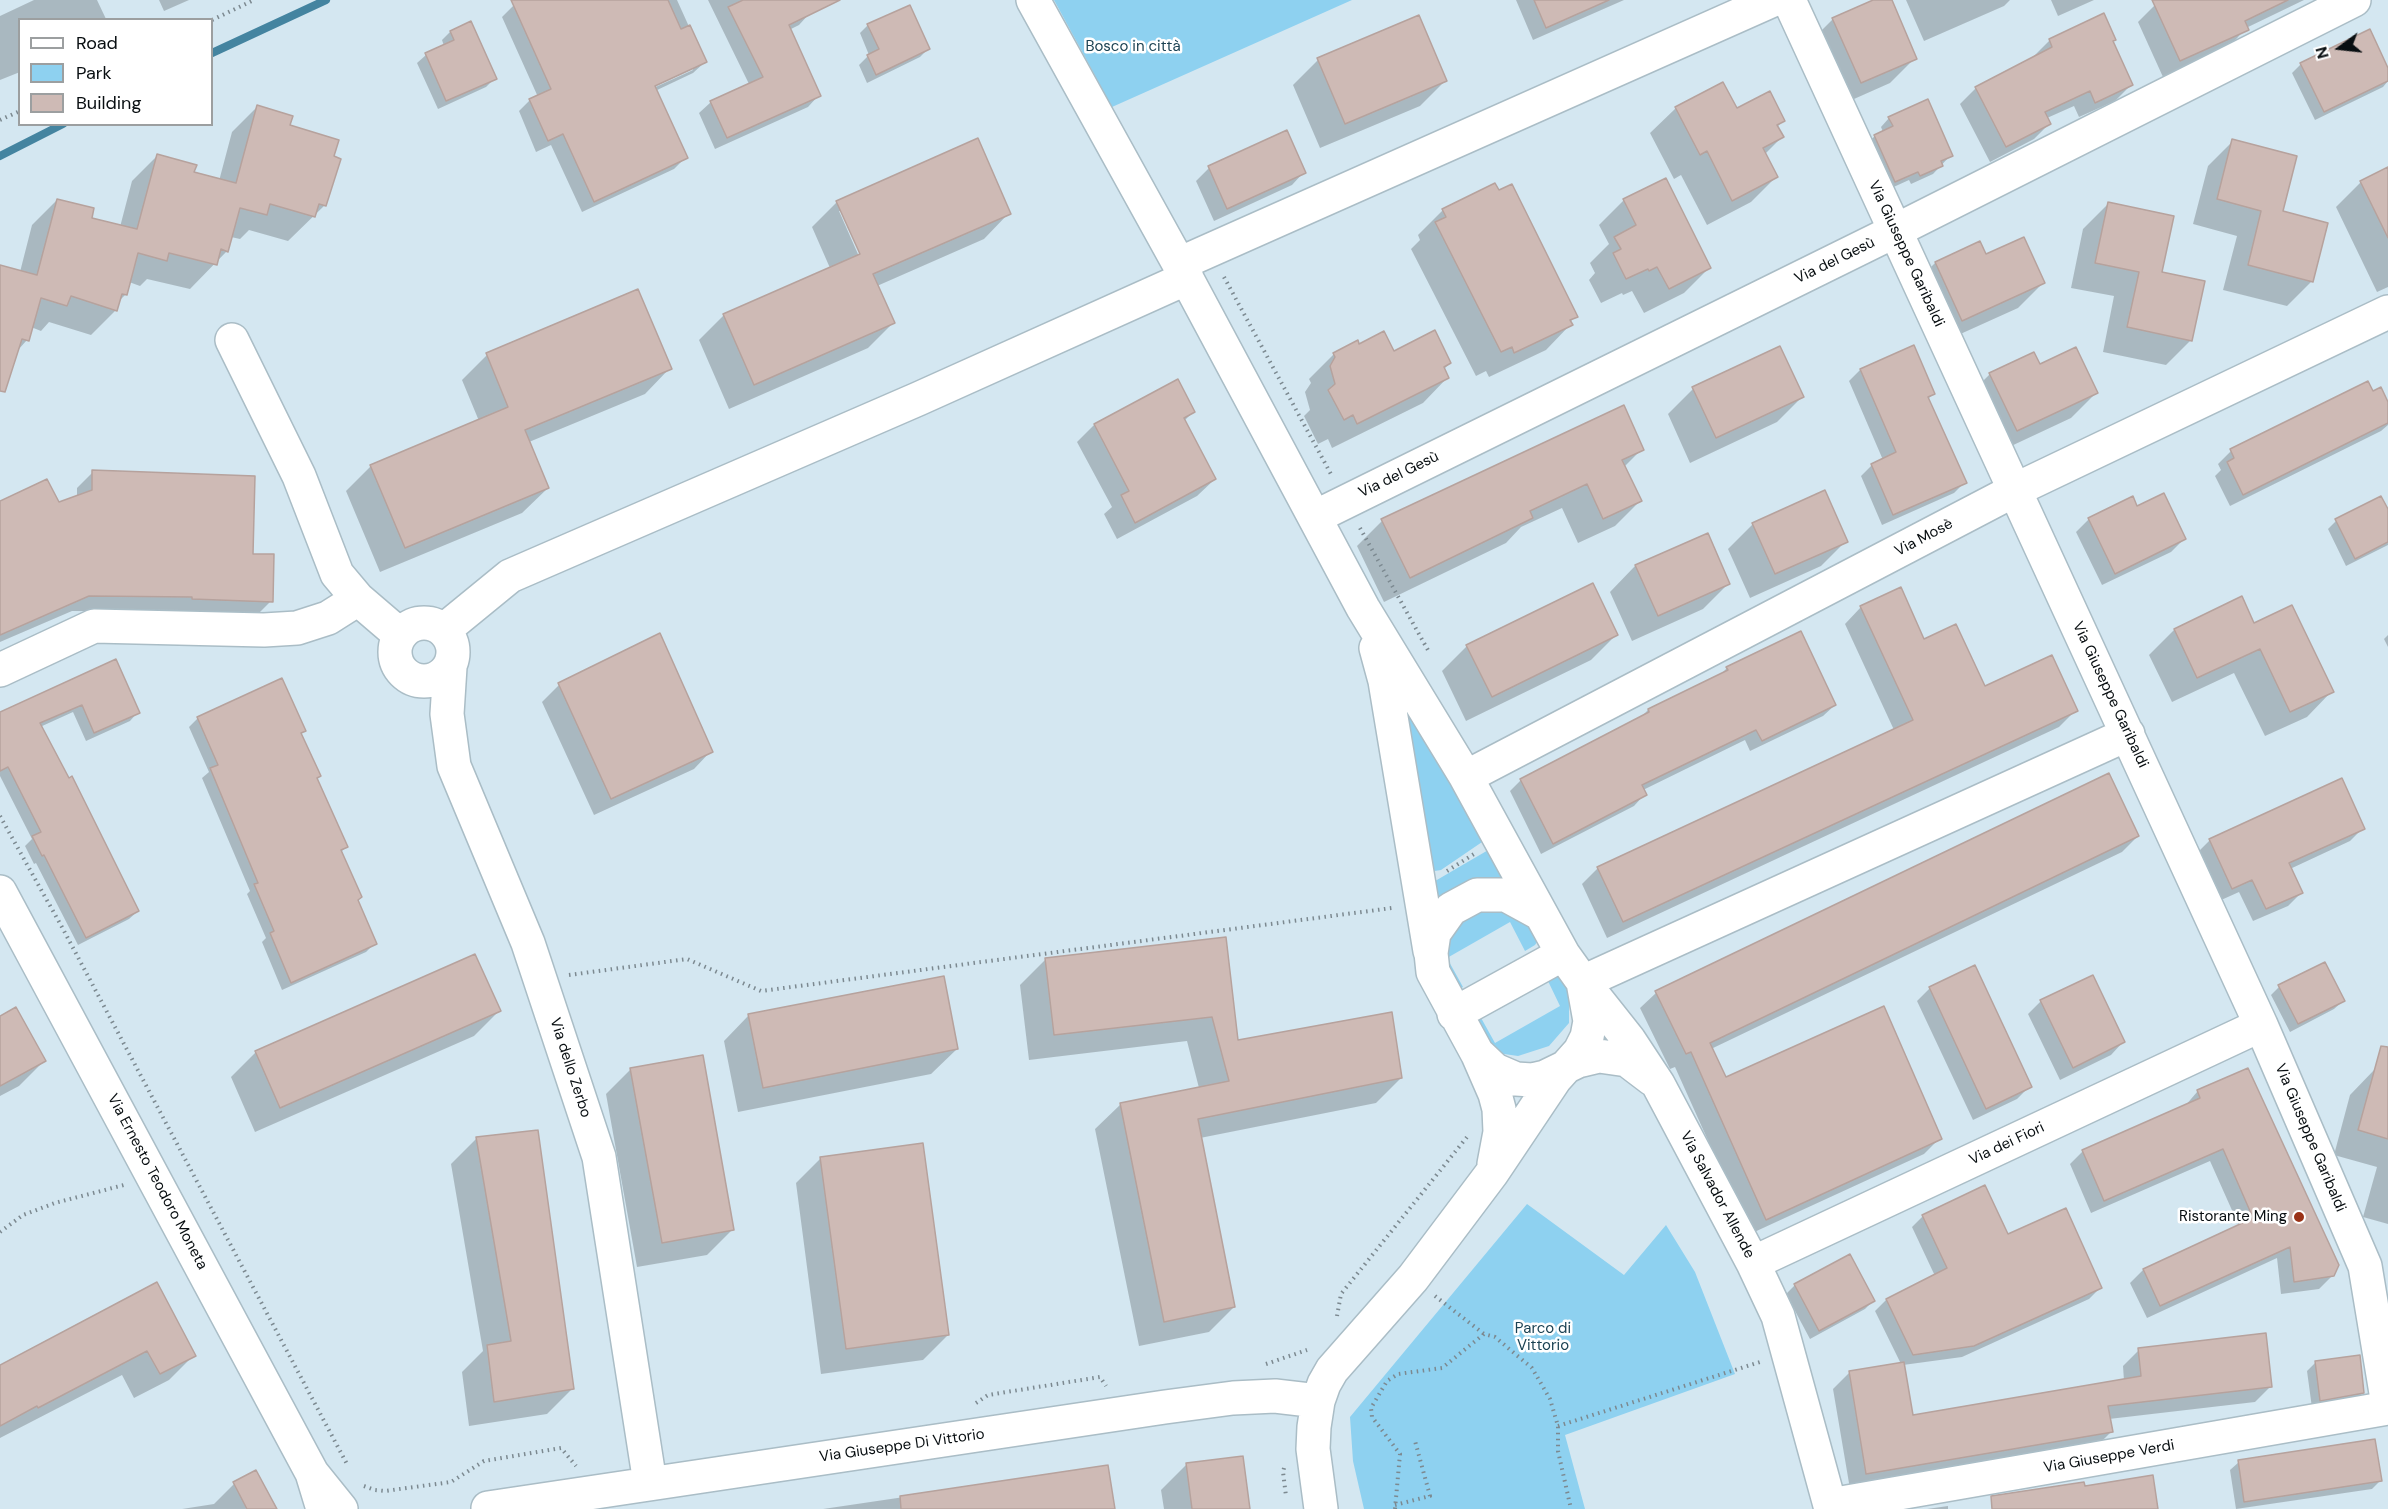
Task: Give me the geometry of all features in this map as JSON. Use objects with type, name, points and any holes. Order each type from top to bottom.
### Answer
[{"type":"street","points":[[1033,0],[1183,271],[1363,609],[1385,681],[1433,972],[1477,1053],[1495,1094],[1500,1120],[1492,1173]]},
{"type":"street","points":[[444,630],[510,576],[918,399],[1183,271],[1773,0]]},
{"type":"street","name":"Via Giuseppe Garibaldi","points":[[1789,0],[2261,1025],[2365,1266],[2388,1406]]},
{"type":"street","name":"Via del Gesù","points":[[1315,517],[1895,231],[2354,0]]},
{"type":"street","name":"Via Mosè","points":[[1466,777],[2015,490],[2388,312]]},
{"type":"street","points":[[232,340],[299,476],[337,574],[358,599],[400,635]]},
{"type":"street","points":[[0,670],[94,626],[264,630],[297,628],[328,618],[358,599]]},
{"type":"street","name":"Via Salvador Allende","points":[[1363,609],[1466,777],[1563,954],[1629,1040],[1658,1084],[1753,1263],[1779,1316],[1831,1507]]},
{"type":"street","points":[[416,624],[435,624],[444,630],[454,647],[450,667],[445,674],[436,680],[427,682],[409,678],[397,663],[395,654],[400,635],[416,624]]},
{"type":"street","name":"Via dello Zerbo","points":[[450,667],[447,714],[454,766],[541,979],[598,1157],[650,1483]]},
{"type":"street","points":[[1321,1509],[1313,1449],[1318,1401],[1332,1370],[1413,1278],[1492,1173],[1562,1069],[1576,1056],[1587,1037],[1589,1013],[1583,982],[2128,734]]},
{"type":"street","name":"Via Ernesto Teodoro Moneta","points":[[0,892],[312,1473],[341,1509]]},
{"type":"street","points":[[1431,953],[1434,933],[1439,924],[1451,909],[1468,899],[1486,894],[1506,895],[1539,912]]},
{"type":"street","points":[[1454,1014],[1563,954]]},
{"type":"street","name":"Via dei Fiori","points":[[1753,1263],[2261,1025]]},
{"type":"street","points":[[1477,1053],[1495,1070],[1516,1079],[1532,1080],[1545,1077],[1588,1058],[1608,1056],[1635,1065],[1658,1084]]},
{"type":"street","name":"Via Giuseppe Di Vittorio","points":[[485,1509],[1233,1398],[1275,1396],[1318,1401]]},
{"type":"street","name":"Via Giuseppe Verdi","points":[[1831,1507],[2388,1406]]},
{"type":"street","name":"Via Ernesto Teodoro Moneta","points":[[312,1473],[323,1509]]},
{"type":"path","points":[[213,20],[254,0]]},
{"type":"path","points":[[0,120],[18,112]]},
{"type":"path","points":[[0,816],[63,929],[350,1470]]},
{"type":"path","points":[[541,979],[687,959],[761,991],[1420,893],[1432,880],[1500,838]]},
{"type":"path","points":[[1337,1318],[1341,1294],[1474,1128]]},
{"type":"path","points":[[0,1232],[23,1215],[55,1203],[132,1183]]},
{"type":"path","points":[[1413,1278],[1484,1334],[1495,1337],[1532,1368],[1550,1399],[1558,1426],[1558,1451],[1571,1509]]},
{"type":"path","points":[[1415,1441],[1430,1496],[1395,1507],[1400,1454],[1372,1417],[1371,1408],[1387,1382],[1398,1374],[1442,1368],[1484,1334]]},
{"type":"path","points":[[1257,1366],[1278,1361],[1312,1347]]},
{"type":"path","points":[[1558,1426],[1765,1361]]},
{"type":"path","points":[[970,1408],[988,1395],[1100,1377],[1108,1389]]},
{"type":"path","points":[[357,1480],[366,1488],[385,1491],[451,1482],[484,1461],[561,1448],[578,1468]]},
{"type":"path","points":[[1286,1500],[1282,1472],[1287,1461]]},
{"type":"green space","name":"Bosco in città","points":[[1054,0],[1352,0],[1112,107]]},
{"type":"green space","points":[[1404,705],[1485,840],[1441,870],[1428,872]]},
{"type":"green space","points":[[1490,849],[1508,879],[1432,911],[1430,884]]},
{"type":"green space","points":[[1489,907],[1526,918],[1539,939],[1535,945],[1525,951],[1510,922],[1447,958],[1463,987],[1450,995],[1441,947],[1450,927]]},
{"type":"green space","points":[[1557,976],[1566,987],[1569,997],[1569,1023],[1549,1046],[1518,1056],[1497,1053],[1472,1019],[1480,1016],[1495,1043],[1560,1006],[1548,981]]},
{"type":"green space","name":"Parco di Vittorio","points":[[1527,1204],[1624,1275],[1666,1225],[1695,1272],[1735,1374],[1565,1435],[1585,1509],[1364,1509],[1353,1461],[1350,1417]]},
{"type":"building","points":[[511,0],[668,0],[681,29],[690,25],[707,62],[655,86],[688,158],[594,202],[563,134],[548,141],[529,99],[551,89]]},
{"type":"building","points":[[743,0],[840,0],[789,25],[821,96],[727,138],[710,101],[763,77],[728,7]]},
{"type":"building","points":[[1534,0],[1609,0],[1546,28]]},
{"type":"building","points":[[1873,0],[1892,0],[1917,59],[1861,83],[1832,18]]},
{"type":"building","points":[[2152,0],[2288,0],[2245,21],[2249,30],[2180,61]]},
{"type":"building","points":[[910,5],[930,49],[876,75],[867,55],[879,49],[867,24]]},
{"type":"building","points":[[2104,13],[2116,40],[2113,41],[2133,85],[2095,103],[2090,91],[2045,112],[2051,124],[2006,147],[1975,87],[2052,47],[2049,39]]},
{"type":"building","points":[[1419,15],[1447,81],[1345,124],[1317,58]]},
{"type":"building","points":[[471,21],[497,79],[446,101],[425,53],[454,40],[450,31]]},
{"type":"building","points":[[2370,29],[2388,68],[2388,81],[2324,112],[2300,63]]},
{"type":"building","points":[[1723,82],[1737,108],[1770,91],[1785,121],[1777,125],[1784,137],[1763,148],[1778,177],[1732,201],[1707,151],[1700,155],[1675,107]]},
{"type":"building","points":[[1928,99],[1953,156],[1941,161],[1943,166],[1920,176],[1918,172],[1895,182],[1874,135],[1893,126],[1888,117]]},
{"type":"building","points":[[257,105],[293,116],[290,125],[339,140],[334,156],[341,159],[326,206],[319,204],[315,217],[270,204],[267,215],[240,208],[228,252],[221,249],[217,265],[169,253],[167,261],[138,253],[127,295],[122,294],[117,311],[71,296],[67,306],[41,298],[29,341],[22,339],[5,392],[0,391],[0,265],[37,275],[57,199],[94,208],[92,218],[137,229],[157,154],[197,165],[194,172],[236,183]]},
{"type":"building","points":[[1287,130],[1306,173],[1227,209],[1208,166]]},
{"type":"building","points":[[978,138],[1011,214],[873,274],[895,323],[754,385],[723,314],[860,254],[836,201]]},
{"type":"building","points":[[2232,139],[2297,156],[2283,211],[2328,223],[2313,282],[2248,265],[2261,211],[2217,199]]},
{"type":"building","points":[[2388,167],[2388,238],[2360,181]]},
{"type":"building","points":[[1666,178],[1711,268],[1669,289],[1657,267],[1626,279],[1613,253],[1621,249],[1614,237],[1636,225],[1623,199]]},
{"type":"building","points":[[1495,183],[1499,190],[1512,184],[1578,317],[1570,320],[1573,325],[1514,353],[1512,347],[1501,352],[1435,222],[1446,217],[1442,209]]},
{"type":"building","points":[[2108,202],[2174,216],[2162,272],[2205,281],[2192,341],[2127,327],[2139,272],[2095,263]]},
{"type":"building","points":[[2024,237],[2045,283],[1962,321],[1935,262],[1980,241],[1986,254]]},
{"type":"building","points":[[638,289],[672,369],[525,430],[549,488],[405,548],[370,465],[508,407],[486,353]]},
{"type":"building","points":[[1435,330],[1451,363],[1444,367],[1449,378],[1357,424],[1353,415],[1344,420],[1328,390],[1335,384],[1330,366],[1335,357],[1333,353],[1358,340],[1359,344],[1384,331],[1394,351]]},
{"type":"building","points":[[1914,345],[1935,394],[1928,397],[1967,483],[1893,515],[1871,464],[1896,452],[1860,369]]},
{"type":"building","points":[[1780,346],[1804,397],[1716,438],[1692,387]]},
{"type":"building","points":[[2076,347],[2098,393],[2017,431],[1989,373],[2034,352],[2040,364]]},
{"type":"building","points":[[1178,379],[1195,412],[1184,418],[1216,479],[1135,523],[1121,495],[1129,491],[1094,424]]},
{"type":"building","points":[[2368,381],[2373,391],[2381,387],[2388,402],[2388,423],[2243,495],[2227,462],[2234,458],[2230,449]]},
{"type":"building","points":[[1624,405],[1644,450],[1622,460],[1642,501],[1603,519],[1587,484],[1530,511],[1533,518],[1410,578],[1381,519]]},
{"type":"building","points":[[92,470],[255,476],[253,554],[274,554],[273,602],[192,599],[192,597],[89,596],[0,635],[0,501],[47,479],[59,502],[92,490]]},
{"type":"building","points":[[1825,490],[1848,542],[1775,574],[1752,523]]},
{"type":"building","points":[[2164,493],[2186,539],[2115,574],[2088,518],[2133,496],[2137,506]]},
{"type":"building","points":[[2381,496],[2388,509],[2388,542],[2355,559],[2335,519]]},
{"type":"building","points":[[1708,533],[1730,584],[1658,616],[1635,565]]},
{"type":"building","points":[[1593,583],[1618,635],[1492,697],[1466,645]]},
{"type":"building","points":[[1901,587],[1924,639],[1956,624],[1985,686],[2052,655],[2078,711],[1623,922],[1597,867],[1913,720],[1860,606]]},
{"type":"building","points":[[2242,596],[2254,623],[2292,605],[2334,692],[2290,712],[2260,649],[2197,678],[2174,629]]},
{"type":"building","points":[[1801,631],[1836,705],[1762,741],[1756,730],[1642,785],[1647,795],[1553,844],[1520,779],[1649,712],[1648,709],[1728,670],[1726,667]]},
{"type":"building","points":[[660,633],[713,752],[611,799],[558,683]]},
{"type":"building","points":[[116,659],[140,713],[94,733],[82,705],[40,723],[69,778],[72,776],[139,911],[86,938],[32,836],[41,832],[8,767],[0,771],[0,712]]},
{"type":"building","points":[[282,678],[306,731],[301,733],[321,776],[317,778],[348,847],[341,850],[362,897],[358,900],[377,944],[291,983],[270,933],[274,931],[254,884],[258,883],[210,768],[218,765],[197,717]]},
{"type":"building","points":[[2109,773],[2139,836],[1710,1043],[1726,1077],[1884,1006],[1942,1139],[1766,1220],[1691,1052],[1686,1054],[1655,991]]},
{"type":"building","points":[[2342,778],[2365,829],[2289,863],[2303,893],[2266,909],[2252,880],[2232,889],[2209,839]]},
{"type":"building","points":[[1226,937],[1238,1040],[1392,1012],[1402,1078],[1198,1119],[1235,1307],[1164,1322],[1120,1103],[1229,1081],[1212,1017],[1054,1035],[1045,958]]},
{"type":"building","points":[[475,954],[501,1011],[280,1108],[255,1051]]},
{"type":"building","points":[[2325,962],[2345,1001],[2298,1024],[2278,985]]},
{"type":"building","points":[[1975,965],[2032,1087],[1986,1109],[1929,987]]},
{"type":"building","points":[[2093,975],[2125,1042],[2073,1068],[2040,1000]]},
{"type":"building","points":[[944,976],[958,1049],[763,1088],[748,1014]]},
{"type":"building","points":[[16,1007],[46,1061],[0,1086],[0,1016]]},
{"type":"building","points":[[2381,1046],[2388,1047],[2388,1139],[2358,1130]]},
{"type":"building","points":[[703,1055],[734,1230],[662,1243],[630,1068]]},
{"type":"building","points":[[2248,1068],[2339,1265],[2334,1276],[2294,1282],[2290,1247],[2160,1306],[2143,1269],[2253,1218],[2223,1149],[2104,1201],[2082,1150],[2200,1098],[2197,1090]]},
{"type":"building","points":[[538,1130],[574,1389],[494,1402],[487,1345],[511,1341],[476,1137]]},
{"type":"building","points":[[923,1143],[949,1335],[846,1349],[820,1157]]},
{"type":"building","points":[[1985,1185],[2008,1234],[2066,1208],[2102,1288],[1974,1346],[1913,1355],[1886,1299],[1947,1268],[1922,1215]]},
{"type":"building","points":[[1850,1254],[1875,1301],[1819,1331],[1794,1284]]},
{"type":"building","points":[[157,1282],[196,1356],[160,1374],[147,1351],[0,1426],[0,1365]]},
{"type":"building","points":[[2266,1333],[2272,1387],[2108,1406],[2113,1432],[1866,1474],[1849,1371],[1904,1362],[1913,1415],[2141,1376],[2138,1348]]},
{"type":"building","points":[[2360,1355],[2364,1393],[2320,1401],[2315,1361]]},
{"type":"building","points":[[2375,1439],[2382,1481],[2244,1502],[2238,1460]]},
{"type":"building","points":[[1243,1456],[1250,1509],[1192,1509],[1186,1463]]},
{"type":"building","points":[[1108,1465],[1115,1509],[901,1509],[900,1496]]},
{"type":"building","points":[[256,1470],[277,1509],[247,1509],[233,1482]]},
{"type":"building","points":[[2153,1475],[2158,1509],[1992,1509],[1991,1496],[2084,1482],[2085,1486]]},
{"type":"waterway","points":[[213,53],[326,0]]},
{"type":"waterway","points":[[0,156],[59,126]]},
{"type":"place","name":"Ristorante Ming","points":[[2299,1217]]}]
